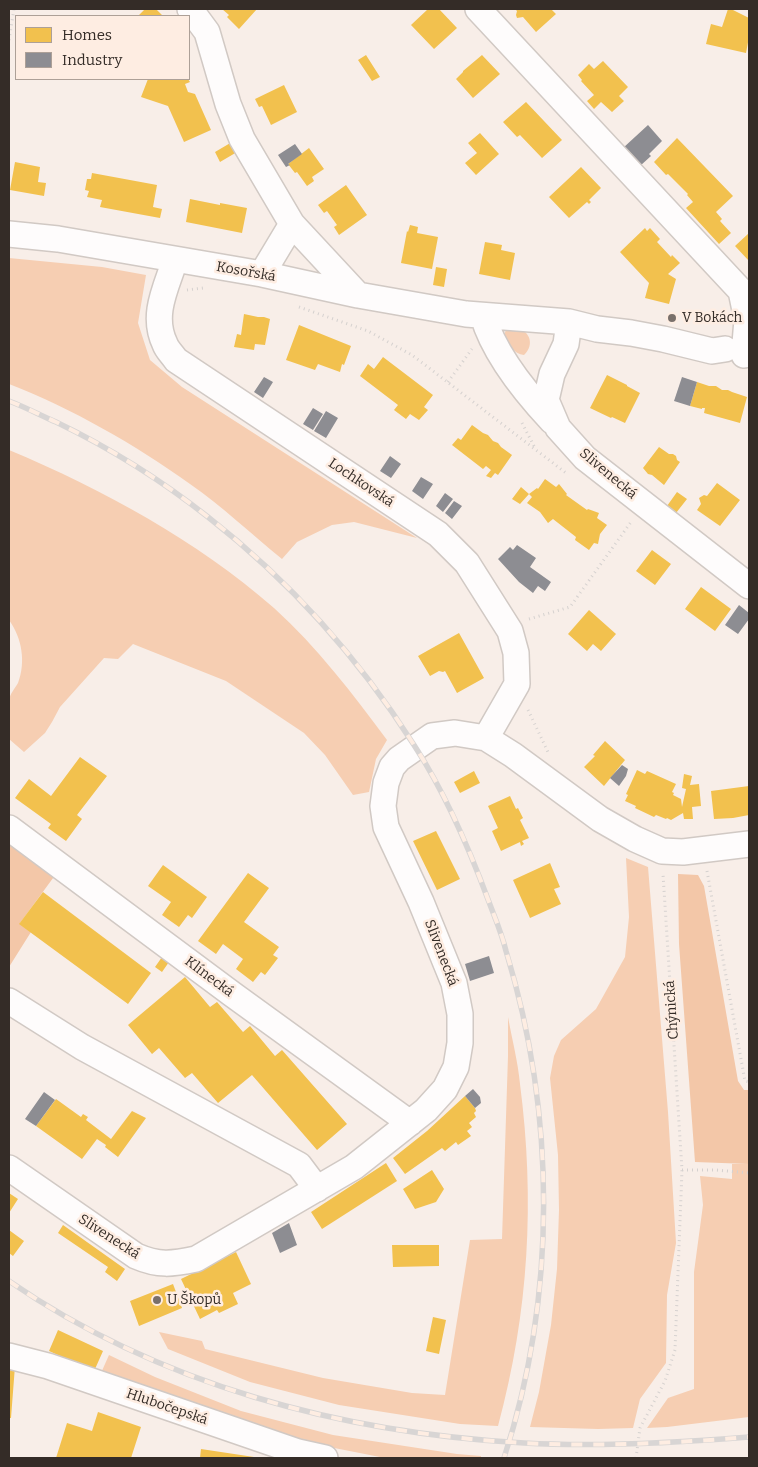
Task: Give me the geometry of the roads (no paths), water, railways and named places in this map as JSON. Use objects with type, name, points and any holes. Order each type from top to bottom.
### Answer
[{"type":"street","points":[[190,9],[207,32],[228,104],[242,139],[292,224],[358,295]]},
{"type":"street","points":[[478,9],[741,291],[747,320],[739,353],[712,351],[663,339],[597,329],[568,322]]},
{"type":"street","points":[[262,274],[292,224]]},
{"type":"street","name":"Kosořská","points":[[9,234],[58,239],[262,274],[358,295],[466,314],[568,322]]},
{"type":"street","name":"Lochkovská","points":[[175,260],[160,308],[158,323],[165,345],[176,360],[438,534],[467,562],[510,631],[516,653],[518,684],[486,738]]},
{"type":"street","points":[[483,316],[488,332],[500,354],[530,397],[558,428]]},
{"type":"street","name":"Slivenecká","points":[[568,322],[566,344],[552,374],[546,400],[558,428],[585,458],[749,586]]},
{"type":"street","name":"Slivenecká","points":[[9,1168],[136,1256],[145,1260],[170,1264],[196,1259],[354,1167],[426,1110],[445,1089],[456,1067],[460,1043],[460,1014],[454,983],[421,902],[386,827],[383,806],[386,783],[392,767],[399,759],[432,736],[455,732],[486,738],[513,755],[600,819],[635,839],[662,851],[704,851],[749,844]]},
{"type":"street","name":"Klínecká","points":[[9,828],[232,994],[410,1123]]},
{"type":"street","points":[[9,1000],[82,1047],[299,1165],[317,1189]]},
{"type":"street","name":"Hlubočepská","points":[[9,1356],[48,1366],[298,1452],[325,1458]]},
{"type":"railway","points":[[9,401],[76,432],[172,490],[208,517],[267,568],[321,622],[370,681],[426,764],[456,822],[504,945],[522,1013],[534,1076],[541,1141],[544,1205],[541,1269],[534,1333],[521,1396],[504,1458]]},
{"type":"railway","points":[[9,1281],[67,1317],[128,1349],[190,1375],[255,1397],[321,1415],[388,1428],[524,1443],[580,1445],[637,1444],[749,1437]]},
{"type":"place","name":"V Bokách","points":[[672,318]]},
{"type":"place","name":"U Škopů","points":[[157,1300]]}]
